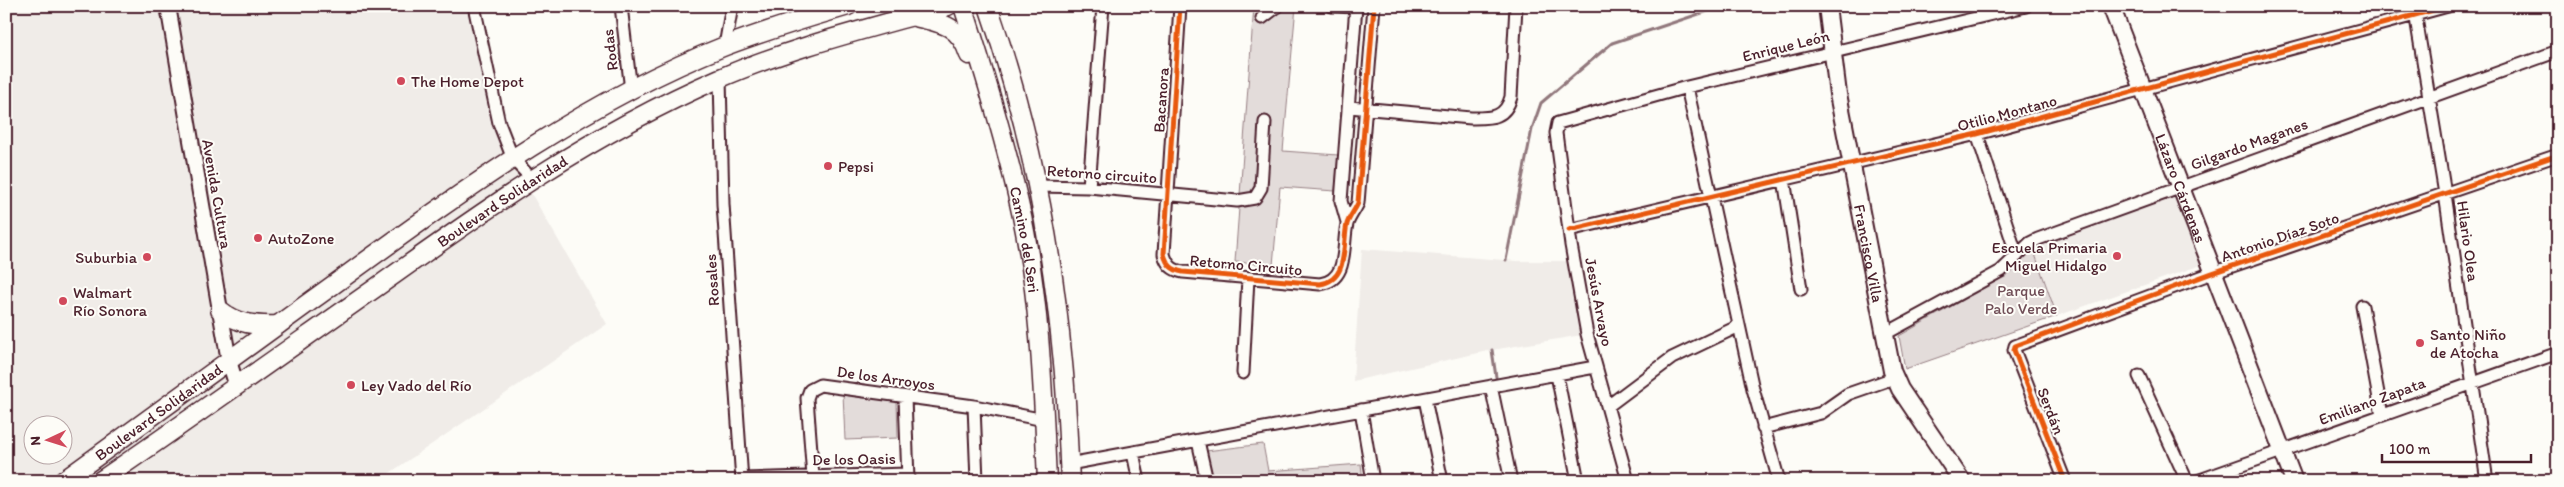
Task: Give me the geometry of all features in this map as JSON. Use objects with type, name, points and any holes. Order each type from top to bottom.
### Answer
[{"type":"main road","name":"Boulevard Solidaridad","points":[[63,481],[422,219],[513,159],[631,90],[725,46],[848,6]]},
{"type":"main road","name":"Boulevard Solidaridad","points":[[100,481],[237,387],[531,178],[629,122],[720,78],[788,53],[948,6]]},
{"type":"main road","name":"Camino del Seri","points":[[963,6],[1020,203],[1031,266],[1039,337],[1047,481]]},
{"type":"main road","name":"Camino del Seri","points":[[988,6],[1019,111],[1046,238],[1063,363],[1069,472]]},
{"type":"main road","name":"Francisco Villa","points":[[1827,6],[1831,51],[1894,378],[1962,481]]},
{"type":"main road","name":"Lázaro Cárdenas","points":[[2111,6],[2212,273],[2294,481]]},
{"type":"main road","points":[[912,16],[950,27],[961,36],[985,109],[1004,143]]},
{"type":"main road","points":[[220,310],[229,318],[246,324],[278,325]]},
{"type":"street","name":"Avenida Cultura","points":[[168,6],[229,361],[237,387]]},
{"type":"street","points":[[474,6],[494,106],[513,159],[531,178]]},
{"type":"street","name":"Rodas","points":[[621,6],[631,90]]},
{"type":"street","points":[[725,46],[732,6]]},
{"type":"street","points":[[1089,187],[1103,6]]},
{"type":"street","name":"Bacanora","points":[[1166,195],[1180,6]]},
{"type":"street","points":[[1262,18],[1278,6]]},
{"type":"street","points":[[1332,6],[1356,7],[1341,200],[1348,222]]},
{"type":"street","points":[[1348,222],[1358,203],[1374,6]]},
{"type":"street","points":[[1349,107],[1471,118],[1491,118],[1503,113],[1508,107],[1511,97],[1516,6]]},
{"type":"street","name":"Enrique León","points":[[1556,126],[1560,122],[1687,86],[2026,6]]},
{"type":"street","name":"Otilio Montano","points":[[1569,230],[1977,134],[2142,90],[2414,11],[2448,6]]},
{"type":"street","name":"Hilario Olea","points":[[2414,11],[2445,194],[2486,481]]},
{"type":"street","name":"Gilgardo Maganes","points":[[1885,334],[1991,277],[2008,266],[2038,239],[2179,186],[2558,51]]},
{"type":"street","name":"Rosales","points":[[720,78],[723,204],[742,480]]},
{"type":"street","points":[[1687,86],[1739,326],[1763,428],[1779,481]]},
{"type":"street","name":"Retorno circuito","points":[[1036,186],[1089,187],[1237,200],[1255,198],[1260,188],[1265,122]]},
{"type":"street","name":"Jesús Arvayo","points":[[1556,126],[1569,230],[1595,368],[1608,406],[1628,481]]},
{"type":"street","points":[[1977,134],[2017,256]]},
{"type":"street","name":"Antonio Díaz Soto","points":[[2014,350],[2015,346],[2212,273],[2558,155]]},
{"type":"street","points":[[1784,179],[1802,289]]},
{"type":"street","name":"Retorno Circuito","points":[[1166,195],[1164,254],[1172,268],[1183,272],[1320,284],[1329,283],[1337,277],[1341,270],[1348,222]]},
{"type":"street","points":[[1243,373],[1248,278]]},
{"type":"street","points":[[2362,306],[2382,415]]},
{"type":"street","points":[[1608,406],[1672,358],[1739,326]]},
{"type":"street","name":"Serdán","points":[[2014,350],[2065,481]]},
{"type":"street","name":"Emiliano Zapata","points":[[2197,481],[2558,353]]},
{"type":"street","points":[[1069,472],[1133,453],[1595,368]]},
{"type":"street","points":[[1557,374],[1578,481]]},
{"type":"street","points":[[2139,376],[2187,481]]},
{"type":"street","points":[[1763,428],[1821,413],[1848,394],[1894,378]]},
{"type":"street","name":"De los Arroyos","points":[[813,477],[807,398],[814,386],[820,385],[974,406],[1044,420]]},
{"type":"street","points":[[1492,386],[1511,481]]},
{"type":"street","points":[[904,396],[908,478]]},
{"type":"street","points":[[1425,399],[1442,481]]},
{"type":"street","points":[[974,406],[977,481]]},
{"type":"street","points":[[1361,410],[1373,481]]},
{"type":"street","points":[[1198,442],[1207,481]]},
{"type":"street","points":[[1133,453],[1139,481]]},
{"type":"street","name":"De los Oasis","points":[[742,480],[813,477],[908,478]]},
{"type":"shaded area","points":[[6,6],[468,6],[491,124],[607,324],[378,481],[6,481]]},
{"type":"shaded area","name":"Escuela Primaria Miguel Hidalgo","points":[[2177,195],[2201,265],[2057,316],[2032,246]]},
{"type":"shaded area","points":[[1362,249],[1517,261],[1570,261],[1582,335],[1492,350],[1353,381]]},
{"type":"green space","points":[[1254,6],[1296,6],[1283,151],[1338,155],[1335,191],[1280,187],[1273,265],[1235,262]]},
{"type":"green space","name":"Parque Palo Verde","points":[[2032,246],[2057,316],[1905,369],[1899,336],[2012,272]]},
{"type":"green space","points":[[843,393],[897,402],[898,438],[845,440]]},
{"type":"green space","points":[[1263,444],[1268,471],[1361,464],[1363,481],[1212,481],[1206,451]]},
{"type":"waterway","points":[[1506,260],[1532,129],[1541,103],[1612,43],[1723,6]]},
{"type":"waterway","points":[[1492,350],[1496,377]]},
{"type":"cycle path","points":[[1180,6],[1164,254],[1167,261],[1170,266],[1183,272],[1320,284],[1336,276],[1340,269],[1347,224],[1358,203],[1374,6]]},
{"type":"cycle path","points":[[1569,230],[1977,134],[2448,6]]},
{"type":"cycle path","points":[[2065,481],[2014,350],[2015,346],[2212,273],[2558,155]]},
{"type":"place","name":"The Home Depot","points":[[401,81]]},
{"type":"place","name":"Pepsi","points":[[828,166]]},
{"type":"place","name":"AutoZone","points":[[258,238]]},
{"type":"place","name":"Escuela Primaria Miguel Hidalgo","points":[[2117,256]]},
{"type":"place","name":"Suburbia","points":[[147,257]]},
{"type":"place","name":"Walmart Río Sonora","points":[[63,301]]},
{"type":"place","name":"Santo Niño de Atocha","points":[[2420,343]]},
{"type":"place","name":"Ley Vado del Río","points":[[351,385]]}]
